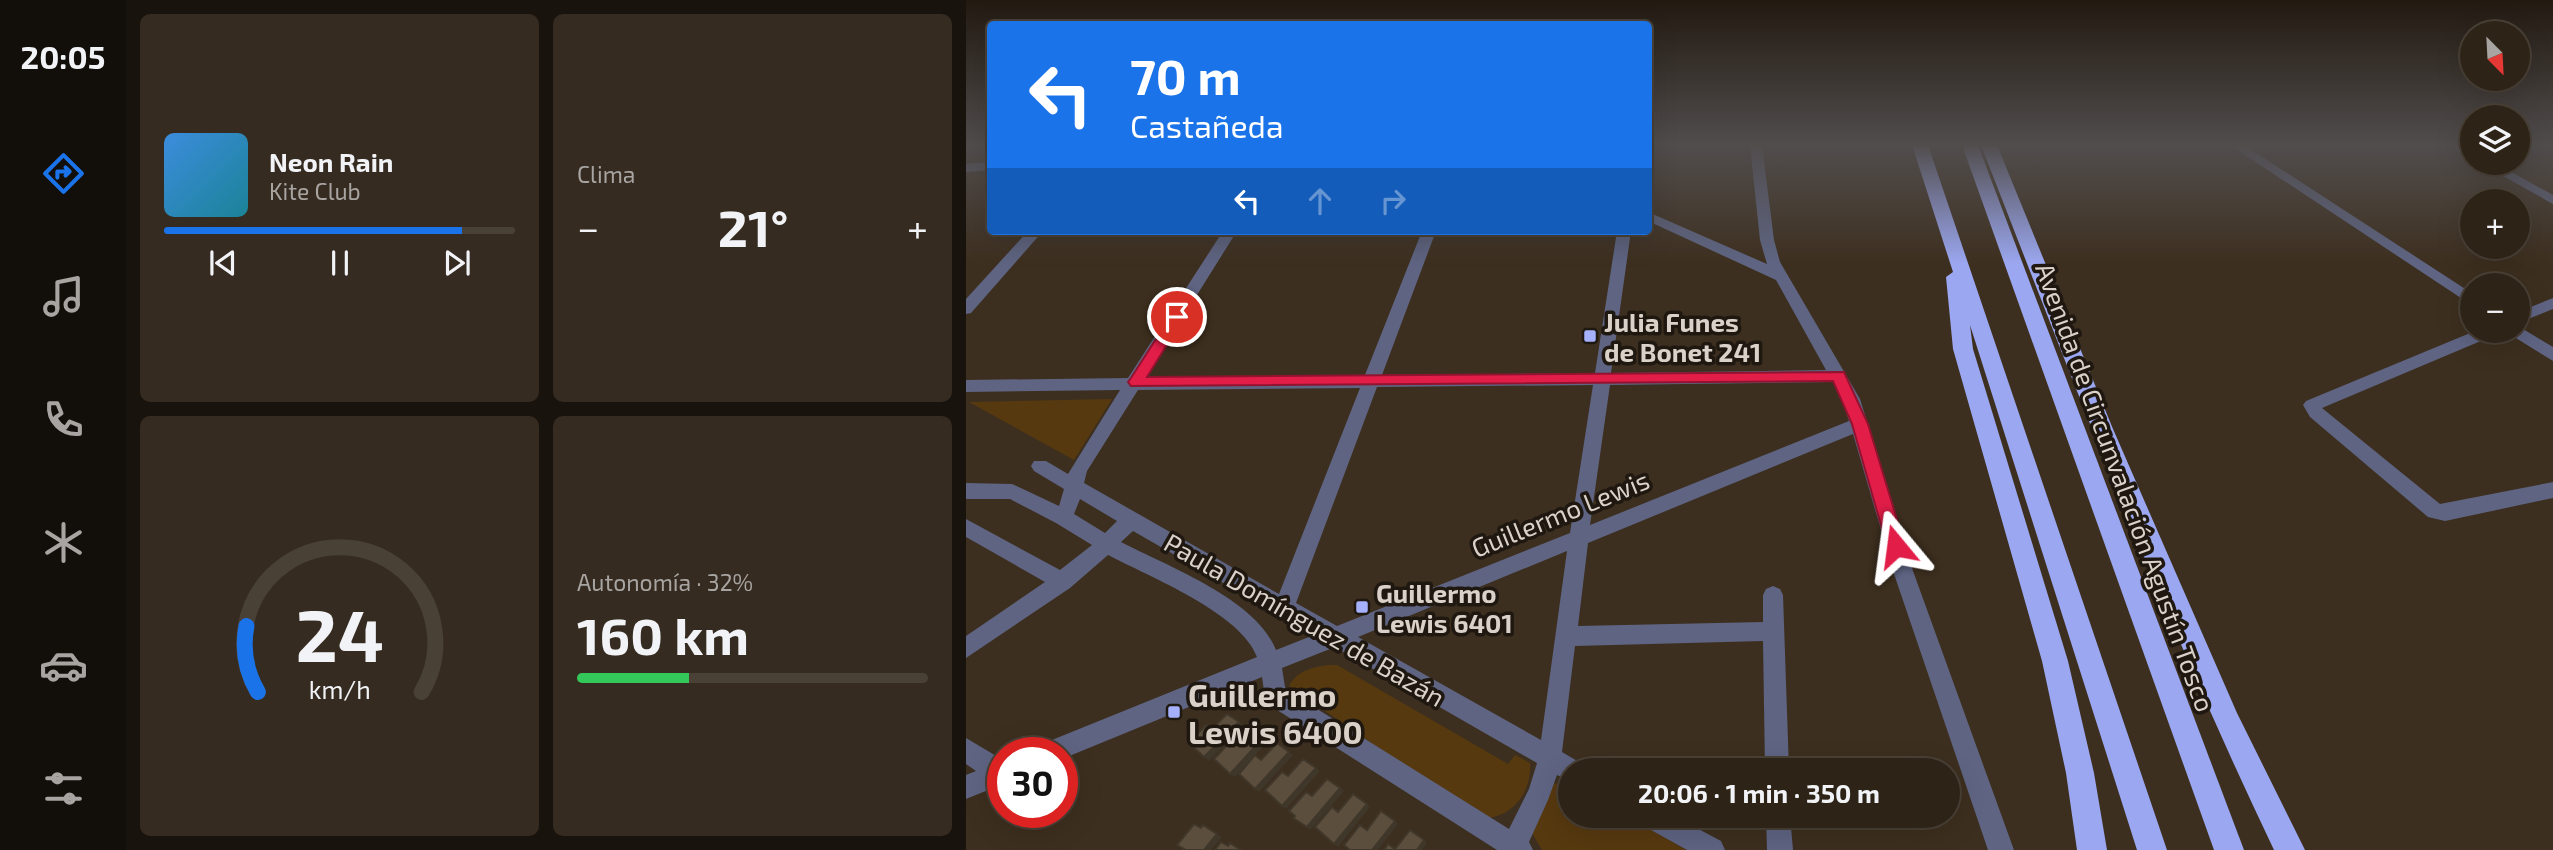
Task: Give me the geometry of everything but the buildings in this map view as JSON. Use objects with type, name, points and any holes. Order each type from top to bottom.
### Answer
[{"type":"highway","points":[[1933,185],[2152,850]]},
{"type":"highway","name":"Avenida de Circunvalación Agustín Tosco","points":[[1985,185],[2229,850]]},
{"type":"highway","points":[[2005,185],[2102,429],[2227,722],[2290,850]]},
{"type":"highway","points":[[1950,237],[1963,349],[2055,662],[2078,761],[2092,850]]},
{"type":"street","points":[[1761,185],[1767,240],[1780,276],[1838,376],[1860,424],[1903,571],[2001,850]]},
{"type":"street","points":[[2297,185],[2460,292]]},
{"type":"street","points":[[2526,185],[2553,200]]},
{"type":"street","points":[[1652,218],[1780,276]]},
{"type":"street","points":[[966,309],[1032,235]]},
{"type":"street","points":[[1063,517],[1071,505],[1073,484],[1079,470],[1228,235]]},
{"type":"street","points":[[1285,606],[1427,235]]},
{"type":"street","points":[[1515,849],[1540,792],[1550,758],[1578,536],[1623,235]]},
{"type":"street","points":[[2530,313],[2553,303]]},
{"type":"street","points":[[2530,339],[2553,355]]},
{"type":"street","points":[[2460,343],[2312,405],[2316,412],[2435,510],[2445,513],[2553,490]]},
{"type":"street","points":[[966,386],[1838,376]]},
{"type":"street","name":"Guillermo Lewis","points":[[1078,741],[1860,424]]},
{"type":"street","name":"Paula Domínguez de Bazán","points":[[1040,466],[1558,763]]},
{"type":"street","name":"Paula Domínguez de Bazán","points":[[966,491],[1012,492],[1063,517],[1108,545],[1227,608],[1247,623],[1262,641],[1270,662],[1275,691],[1282,700],[1515,849]]},
{"type":"street","points":[[966,648],[1063,582],[1108,545],[1131,520]]},
{"type":"street","points":[[966,527],[1063,582]]},
{"type":"street","points":[[1773,596],[1777,758]]},
{"type":"street","points":[[1567,636],[1772,631]]},
{"type":"street","points":[[966,750],[987,763]]},
{"type":"street","points":[[966,787],[987,778]]},
{"type":"street","points":[[1673,828],[1712,850]]},
{"type":"street","points":[[1779,828],[1780,850]]},
{"type":"shaded area","points":[[1112,399],[1074,460],[969,402]]},
{"type":"shaded area","points":[[1337,665],[1508,764],[1515,755],[1530,763],[1527,785],[1517,803],[1501,814],[1480,818],[1289,686],[1292,680],[1309,669]]},
{"type":"shaded area","points":[[1558,783],[1558,828],[1648,828],[1686,850],[1542,850],[1532,833],[1551,784]]},
{"type":"place","name":"Julia Funes de Bonet 241","points":[[1590,336]]},
{"type":"place","name":"Guillermo Lewis 6401","points":[[1362,607]]},
{"type":"place","name":"Guillermo Lewis 6400","points":[[1174,712]]},
{"type":"route","points":[[1177,317],[1136,382],[1838,376],[1851,399],[1860,424],[1896,546]]}]
